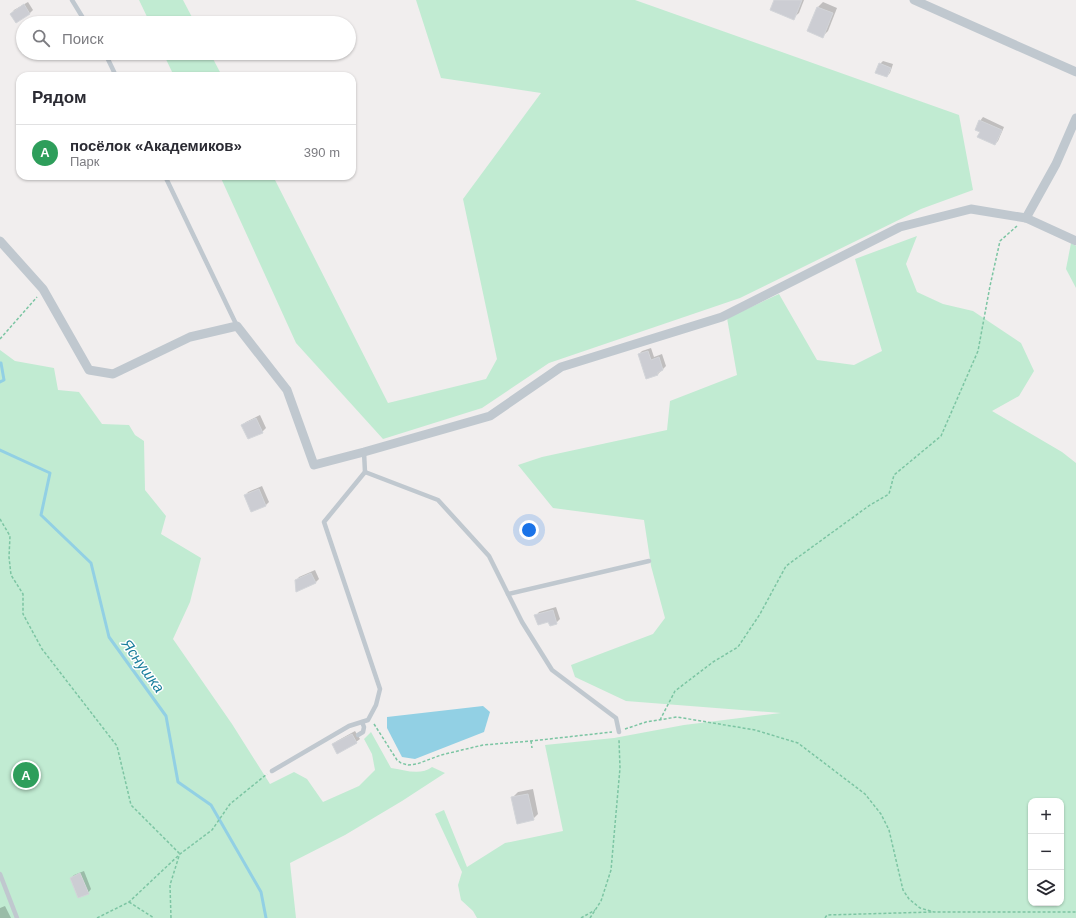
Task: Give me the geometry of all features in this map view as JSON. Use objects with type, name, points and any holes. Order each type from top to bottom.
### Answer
[{"type":"street","points":[[914,0],[1076,72]]},
{"type":"street","points":[[1026,218],[1056,164],[1076,118]]},
{"type":"street","points":[[0,241],[43,290],[89,370],[113,374],[190,338],[237,326],[287,390],[314,465],[490,416],[561,367],[722,316],[900,227],[971,209],[1026,218],[1076,241]]},
{"type":"lane","points":[[72,0],[82,16]]},
{"type":"lane","points":[[108,60],[114,72]]},
{"type":"lane","points":[[167,180],[237,326]]},
{"type":"lane","points":[[272,771],[349,726],[368,720],[376,704],[380,689],[324,522],[365,472],[364,452]]},
{"type":"lane","points":[[365,472],[438,500],[489,556],[522,622],[552,670],[616,718],[619,732]]},
{"type":"lane","points":[[508,594],[649,561]]},
{"type":"lane","points":[[358,735],[363,732],[364,727],[362,722]]},
{"type":"lane","points":[[0,874],[17,918]]},
{"type":"path","points":[[660,720],[675,692],[713,662],[738,647],[760,614],[786,566],[870,505],[889,494],[894,475],[941,436],[978,351],[1000,241],[1026,218]]},
{"type":"path","points":[[0,339],[43,290]]},
{"type":"path","points":[[0,519],[10,536],[9,557],[11,575],[23,594],[23,614],[42,649],[117,746],[131,805],[180,854]]},
{"type":"path","points":[[368,720],[374,723],[396,760],[408,765],[484,745],[531,742],[619,732],[646,722],[677,717],[755,730],[798,743],[865,794],[881,814],[889,830],[903,890],[909,899],[920,908],[934,912]]},
{"type":"path","points":[[590,918],[601,901],[611,870],[620,768],[619,732]]},
{"type":"path","points":[[531,742],[532,748]]},
{"type":"path","points":[[97,918],[128,902],[180,854],[212,830],[230,804],[272,771]]},
{"type":"path","points":[[171,918],[170,885],[180,854]]},
{"type":"path","points":[[128,902],[154,918]]},
{"type":"path","points":[[581,918],[596,909]]},
{"type":"path","points":[[824,918],[827,915],[934,912],[1076,912]]},
{"type":"green space","points":[[139,0],[183,0],[191,16],[147,16]]},
{"type":"green space","points":[[416,0],[635,0],[959,115],[973,190],[921,209],[740,298],[549,363],[482,408],[383,439],[296,343],[222,180],[275,180],[388,403],[486,379],[497,359],[463,199],[541,93],[441,78]]},
{"type":"green space","points":[[166,60],[214,60],[220,72],[172,72]]},
{"type":"green space","points":[[917,236],[906,264],[917,292],[943,304],[973,311],[1021,343],[1034,371],[1019,396],[992,411],[1062,452],[1076,463],[1076,918],[477,918],[473,911],[461,900],[458,885],[462,872],[435,814],[444,810],[467,867],[505,843],[563,831],[545,745],[614,738],[684,725],[781,713],[626,701],[575,677],[571,665],[653,634],[665,618],[651,566],[644,520],[553,508],[518,465],[542,457],[667,430],[670,401],[737,375],[727,318],[779,294],[817,360],[854,365],[882,351],[855,259]]},
{"type":"green space","points":[[1071,243],[1076,246],[1076,288],[1066,269]]},
{"type":"green space","points":[[0,350],[15,361],[54,368],[58,390],[79,392],[102,424],[129,425],[135,435],[144,441],[145,490],[166,516],[161,534],[201,558],[190,602],[173,639],[232,724],[270,784],[294,772],[307,779],[323,802],[359,786],[375,770],[372,754],[364,739],[371,732],[391,768],[418,772],[428,770],[432,767],[445,773],[345,835],[290,863],[296,918],[0,918]]},
{"type":"water","points":[[483,706],[490,712],[484,732],[415,759],[402,757],[387,728],[387,717]]},
{"type":"building","points":[[774,0],[802,0],[794,20],[770,10]]},
{"type":"building","points":[[24,4],[30,14],[27,16],[16,16],[16,23],[10,14]]},
{"type":"building","points":[[817,7],[833,13],[823,38],[807,31]]},
{"type":"building","points":[[879,63],[891,68],[887,77],[875,73]]},
{"type":"building","points":[[979,120],[1002,130],[995,145],[977,137],[980,132],[975,130]]},
{"type":"building","points":[[648,351],[651,360],[659,357],[663,370],[657,373],[658,375],[646,379],[638,354]]},
{"type":"building","points":[[256,418],[263,433],[248,439],[241,425]]},
{"type":"building","points":[[259,489],[266,506],[251,512],[244,495]]},
{"type":"building","points":[[311,573],[316,583],[296,592],[295,580]]},
{"type":"building","points":[[553,610],[557,624],[550,626],[548,622],[538,625],[534,615]]},
{"type":"building","points":[[352,734],[357,743],[337,754],[332,744]]},
{"type":"building","points":[[528,794],[534,820],[517,824],[511,797]]},
{"type":"building","points":[[80,873],[89,894],[78,898],[70,878]]},
{"type":"waterway","name":"Яснушка","points":[[0,363],[4,380],[0,382]]},
{"type":"waterway","name":"Яснушка","points":[[0,450],[50,473],[41,515],[91,563],[109,637],[166,716],[178,782],[211,805],[261,892],[266,918]]},
{"type":"place","name":"посёлок «Академиков»","points":[[26,775]]}]
